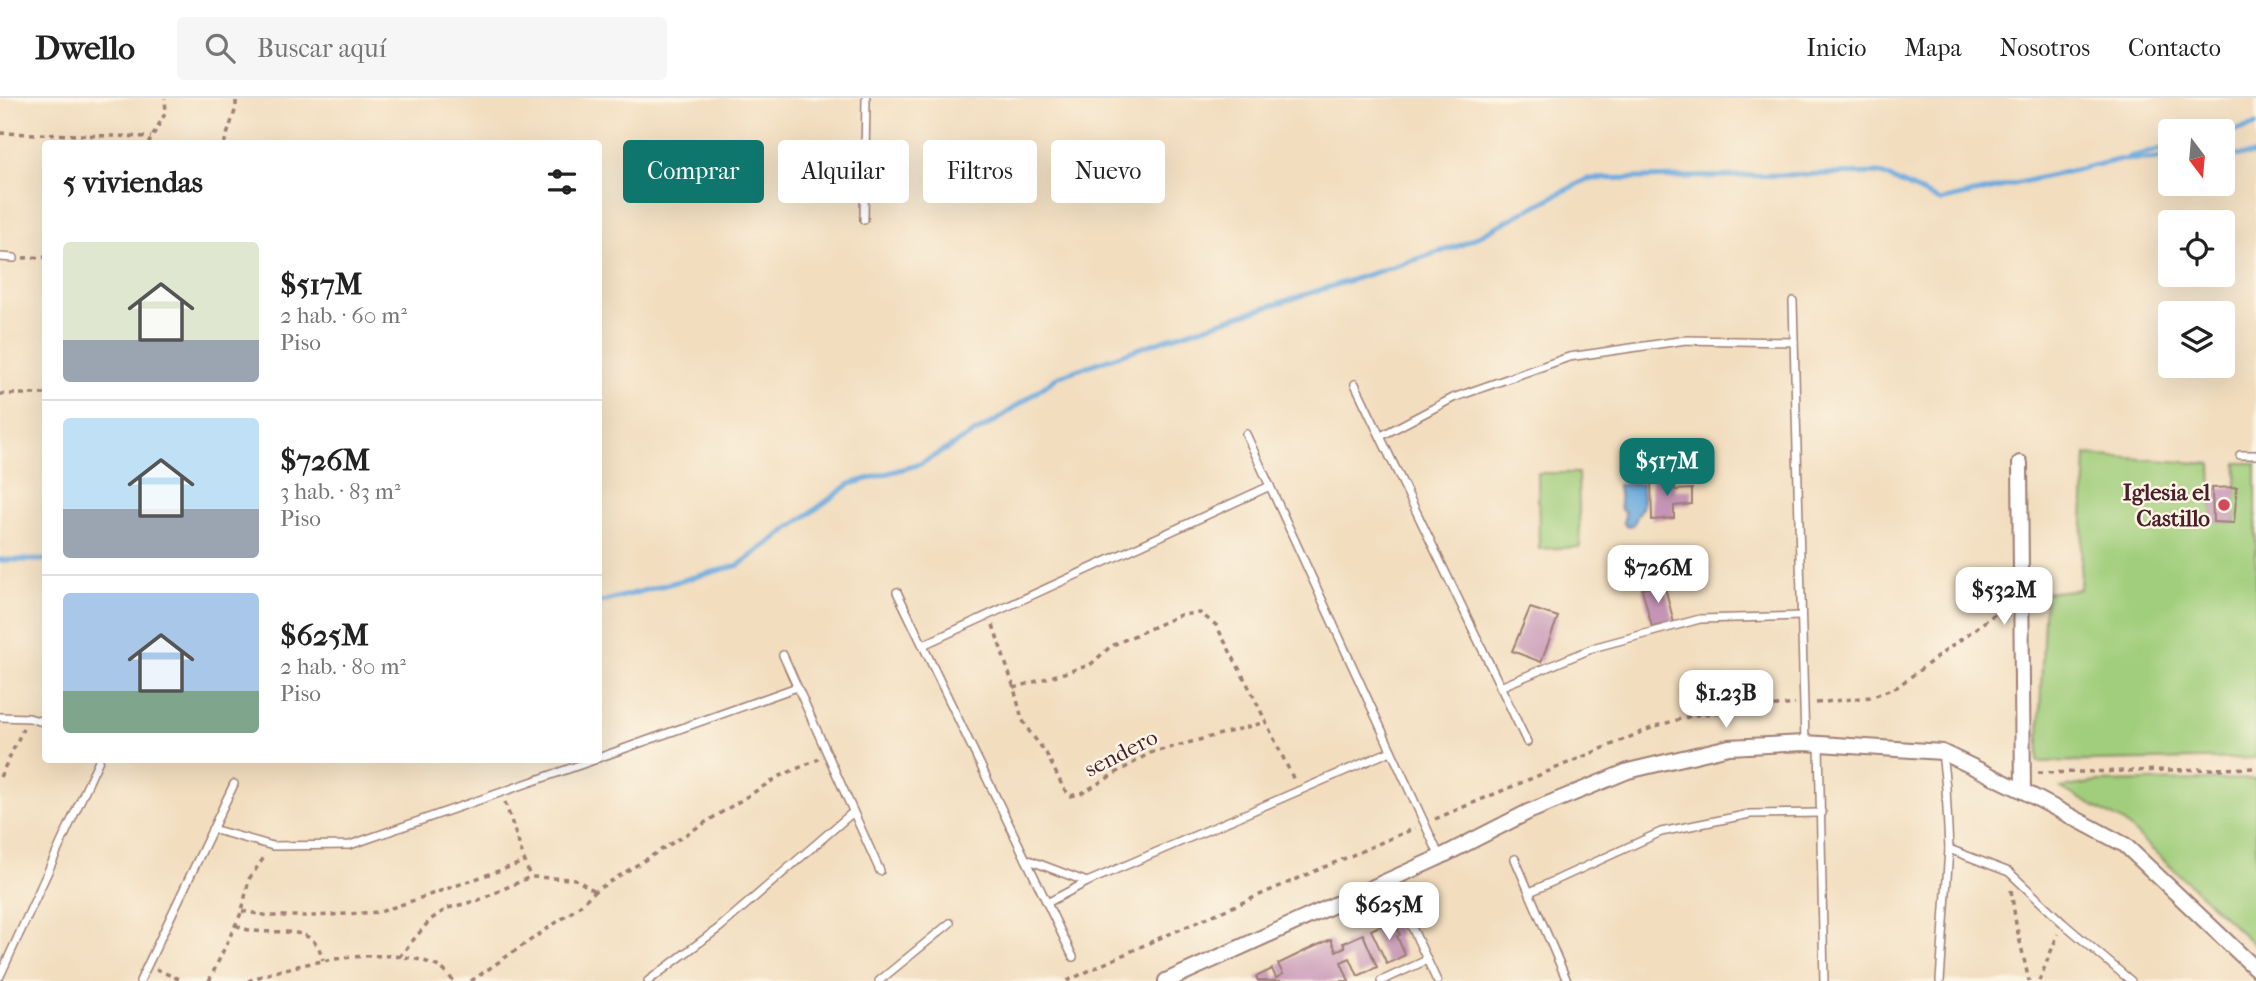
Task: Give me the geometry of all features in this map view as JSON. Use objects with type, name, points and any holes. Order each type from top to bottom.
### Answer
[{"type":"street","points":[[2020,463],[2023,791]]},
{"type":"street","points":[[1166,981],[1440,857],[1528,812],[1628,771],[1729,747],[1812,744],[1942,752],[2023,791],[2125,845],[2256,969]]},
{"type":"lane","points":[[864,220],[866,98]]},
{"type":"lane","points":[[0,257],[15,258]]},
{"type":"lane","points":[[1793,301],[1801,616],[1812,744],[1822,813],[1824,981]]},
{"type":"lane","points":[[1381,436],[1453,398],[1569,357],[1686,340],[1794,342]]},
{"type":"lane","points":[[1356,384],[1527,742]]},
{"type":"lane","points":[[1246,434],[1440,857]]},
{"type":"lane","points":[[2239,455],[2256,455]]},
{"type":"lane","points":[[923,645],[1270,486]]},
{"type":"lane","points":[[897,592],[1073,957]]},
{"type":"lane","points":[[1500,687],[1596,647],[1700,619],[1801,616]]},
{"type":"lane","points":[[783,655],[880,871]]},
{"type":"lane","points":[[602,757],[797,687]]},
{"type":"lane","points":[[0,717],[29,718],[42,722]]},
{"type":"lane","points":[[1047,903],[1087,882],[1391,751]]},
{"type":"lane","points":[[1940,981],[1949,849],[1942,752]]},
{"type":"lane","points":[[0,976],[98,763]]},
{"type":"lane","points":[[212,829],[273,846],[350,845],[585,763]]},
{"type":"lane","points":[[140,981],[234,784]]},
{"type":"lane","points":[[648,981],[719,928],[852,813]]},
{"type":"lane","points":[[1530,892],[1661,832],[1750,814],[1822,813]]},
{"type":"lane","points":[[1949,849],[2009,872],[2131,981]]},
{"type":"lane","points":[[1026,859],[1087,882]]},
{"type":"lane","points":[[1515,859],[1567,981]]},
{"type":"lane","points":[[1390,879],[1437,981]]},
{"type":"lane","points":[[879,981],[950,923]]},
{"type":"lane","points":[[1381,981],[1427,960]]},
{"type":"path","points":[[150,140],[166,112],[165,98]]},
{"type":"path","points":[[225,140],[236,108],[236,98]]},
{"type":"path","points":[[0,133],[151,137]]},
{"type":"path","points":[[15,258],[42,257]]},
{"type":"path","points":[[0,394],[42,394]]},
{"type":"path","points":[[1014,688],[1090,665],[1111,646],[1180,615],[1200,613],[1216,625],[1299,792]]},
{"type":"path","name":"sendero","points":[[989,614],[1022,719],[1028,731],[1046,752],[1064,789],[1071,796],[1082,793],[1150,753],[1266,722]]},
{"type":"path","points":[[0,777],[29,718]]},
{"type":"path","points":[[471,981],[576,909],[595,891],[780,776],[828,755]]},
{"type":"path","points":[[2023,773],[2256,768]]},
{"type":"path","points":[[502,793],[530,877]]},
{"type":"path","points":[[209,981],[242,911],[249,880],[273,846]]},
{"type":"path","points":[[242,911],[269,916],[380,912],[524,862]]},
{"type":"path","points":[[2009,872],[2016,924],[2029,981]]},
{"type":"path","points":[[399,957],[430,920],[448,908],[479,900],[530,877],[575,879],[595,891]]},
{"type":"path","points":[[2039,981],[2063,923]]},
{"type":"path","points":[[236,925],[246,931],[300,933],[314,939],[323,960]]},
{"type":"path","points":[[248,981],[323,960],[399,957],[442,970],[453,981]]},
{"type":"path","points":[[148,966],[183,981]]},
{"type":"green space","points":[[2086,455],[2211,464],[2213,521],[2234,523],[2237,463],[2256,463],[2256,758],[2038,762],[2045,593],[2080,589]]},
{"type":"green space","points":[[1538,473],[1578,473],[1580,547],[1539,549]]},
{"type":"green space","points":[[2256,779],[2256,946],[2124,823],[2061,788],[2097,782]]},
{"type":"water","points":[[1642,484],[1643,505],[1633,525],[1626,526],[1623,522],[1625,516],[1621,510],[1618,485]]},
{"type":"building","points":[[1651,478],[1674,478],[1675,490],[1692,489],[1692,504],[1674,506],[1674,518],[1652,520]]},
{"type":"building","name":"Iglesia el Castillo","points":[[2237,487],[2234,523],[2213,522],[2212,488]]},
{"type":"building","points":[[1664,583],[1674,623],[1652,627],[1642,589]]},
{"type":"building","points":[[1530,608],[1558,617],[1541,662],[1512,651]]},
{"type":"building","points":[[1390,921],[1392,926],[1396,924],[1400,935],[1397,936],[1405,955],[1387,964],[1371,930]]},
{"type":"building","points":[[1363,934],[1377,967],[1358,976],[1350,958],[1341,962],[1349,981],[1258,981],[1256,977],[1272,969],[1276,978],[1283,974],[1278,964],[1331,939],[1336,951],[1345,947],[1343,943]]},
{"type":"waterway","points":[[2235,131],[2256,125]]},
{"type":"waterway","points":[[2129,157],[2158,150]]},
{"type":"waterway","points":[[2235,156],[2256,155]]},
{"type":"waterway","points":[[602,602],[739,565],[850,484],[920,464],[997,420],[1059,376],[1461,245],[1587,179],[1879,173],[1940,201],[2118,160],[2158,158]]},
{"type":"waterway","points":[[0,560],[42,560]]},
{"type":"place","name":"Iglesia el Castillo","points":[[2224,505]]}]
